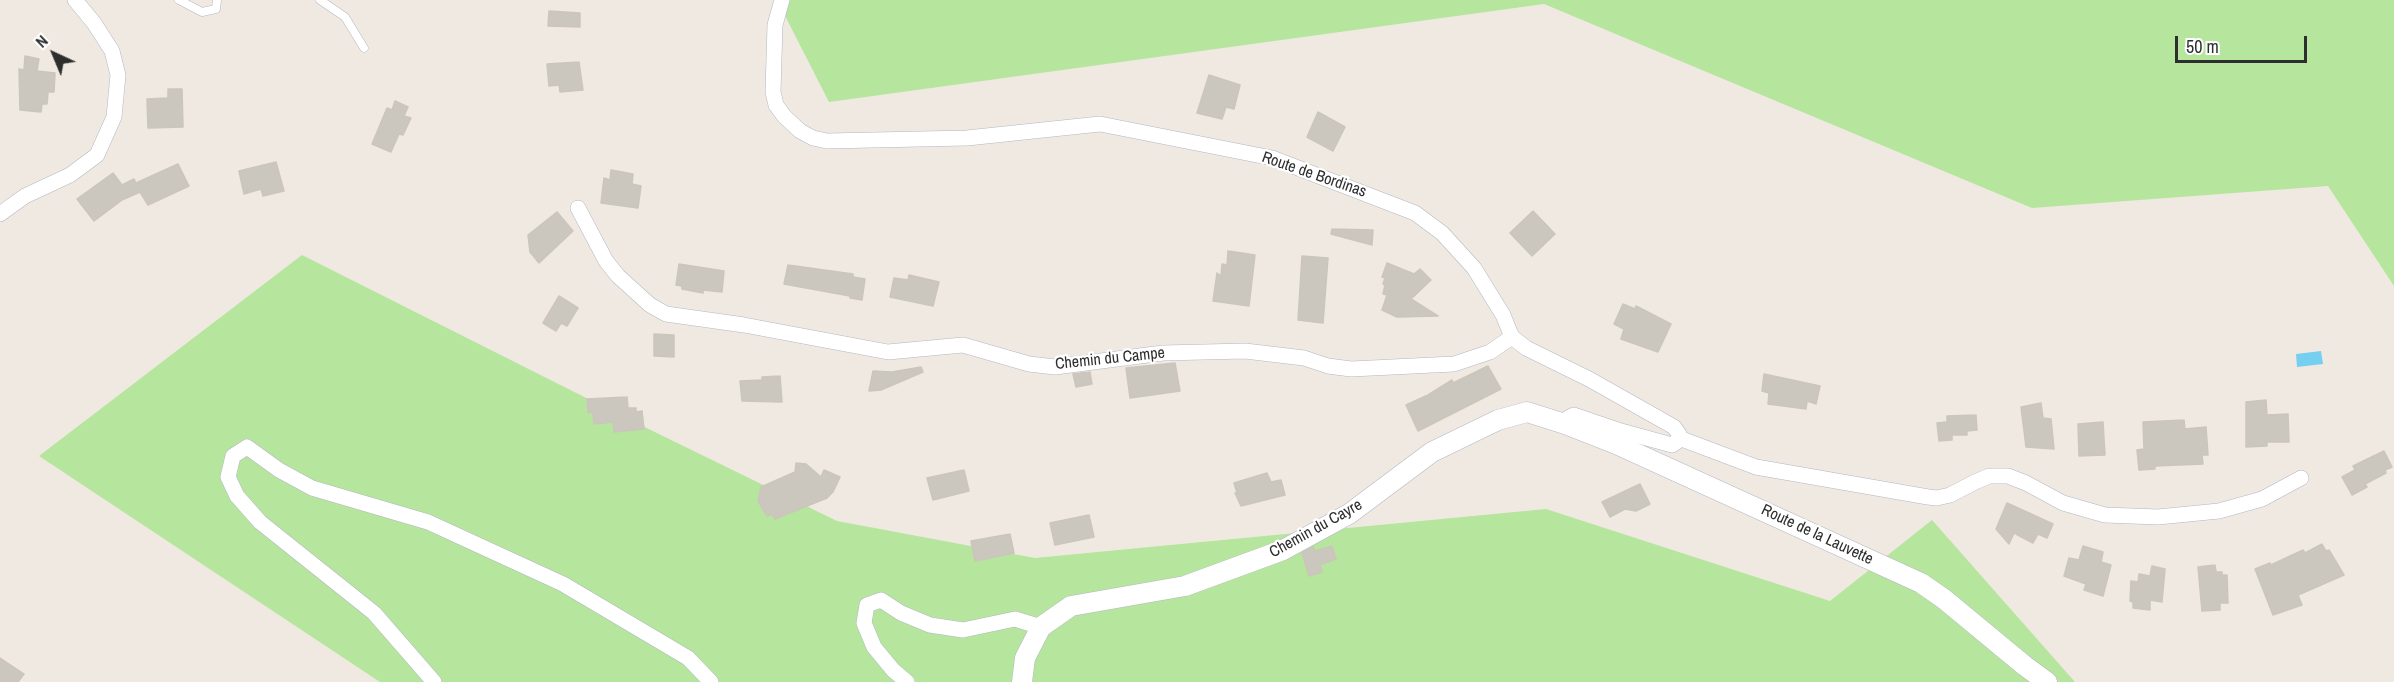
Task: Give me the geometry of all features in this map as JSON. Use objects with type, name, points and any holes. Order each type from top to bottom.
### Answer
[{"type":"street","points":[[0,214],[24,196],[70,175],[97,155],[114,117],[118,75],[112,51],[94,23],[75,0]]},
{"type":"street","name":"Route de Bordinas","points":[[782,0],[775,25],[772,92],[776,105],[784,116],[800,131],[813,138],[827,141],[967,138],[1100,124],[1272,159],[1415,213],[1442,233],[1474,268],[1503,315],[1512,337]]},
{"type":"street","name":"Chemin du Campe","points":[[578,208],[606,261],[618,276],[650,305],[666,314],[744,324],[888,352],[963,345],[1029,364],[1055,367],[1162,353],[1245,351],[1304,358],[1329,366],[1351,369],[1454,364],[1490,352],[1512,337]]},
{"type":"street","points":[[1512,337],[1526,348],[1589,379],[1674,427],[1679,438],[1672,445],[1574,415],[1568,418],[1565,424]]},
{"type":"street","name":"Chemin du Cayre","points":[[1022,682],[1025,658],[1041,627],[1071,606],[1185,586],[1283,550],[1349,514],[1432,452],[1498,420],[1527,412],[1565,424]]},
{"type":"street","name":"Route de la Lauvette","points":[[1565,424],[1626,448],[1921,583],[2048,682]]},
{"type":"street","points":[[1679,438],[1756,467],[1928,497],[1937,498],[1950,495],[1989,476],[2008,476],[2063,503],[2104,515],[2158,517],[2219,511],[2262,499],[2301,478]]},
{"type":"street","points":[[434,682],[374,613],[260,522],[237,496],[228,477],[233,456],[247,447],[279,470],[312,488],[428,522],[563,584],[688,658],[711,682]]},
{"type":"street","points":[[907,682],[893,670],[874,647],[864,623],[867,605],[881,600],[901,613],[930,625],[963,630],[1015,619],[1041,627]]},
{"type":"lane","points":[[179,0],[202,12],[216,9],[217,0]]},
{"type":"lane","points":[[320,0],[345,17],[364,48]]},
{"type":"green space","points":[[777,0],[2394,0],[2394,286],[2328,186],[2032,208],[1544,4],[829,102]]},
{"type":"green space","points":[[302,255],[837,521],[1035,558],[1546,509],[1830,601],[1932,520],[2075,682],[380,682],[39,456]]},
{"type":"water","points":[[2321,351],[2323,364],[2297,367],[2296,354]]},
{"type":"building","points":[[549,11],[580,13],[580,27],[548,26]]},
{"type":"building","points":[[25,56],[39,59],[37,71],[55,73],[54,92],[48,92],[47,104],[42,104],[41,112],[20,110],[19,69],[24,70]]},
{"type":"building","points":[[579,62],[583,90],[560,92],[559,85],[549,86],[547,64]]},
{"type":"building","points":[[1209,75],[1240,85],[1234,109],[1226,107],[1222,119],[1197,113]]},
{"type":"building","points":[[168,89],[182,89],[183,127],[148,128],[147,99],[168,98]]},
{"type":"building","points":[[395,101],[408,107],[404,116],[411,118],[403,135],[399,134],[391,152],[372,144],[387,108],[392,110]]},
{"type":"building","points":[[1318,112],[1345,127],[1333,151],[1307,137]]},
{"type":"building","points":[[276,162],[284,191],[263,196],[261,189],[244,194],[239,171]]},
{"type":"building","points":[[178,164],[189,186],[148,205],[140,192],[122,200],[94,221],[77,199],[113,173],[122,185],[134,179],[136,183]]},
{"type":"building","points":[[611,170],[633,174],[632,184],[641,186],[638,208],[601,203],[604,178],[610,180]]},
{"type":"building","points":[[1533,211],[1555,234],[1532,256],[1510,233]]},
{"type":"building","points":[[557,212],[573,231],[539,263],[530,252],[528,235]]},
{"type":"building","points":[[1332,229],[1373,230],[1372,245],[1331,234]]},
{"type":"building","points":[[1228,251],[1255,255],[1249,306],[1213,301],[1217,273],[1221,276],[1222,264],[1227,265]]},
{"type":"building","points":[[1302,256],[1328,258],[1323,323],[1298,320]]},
{"type":"building","points":[[1387,263],[1414,274],[1420,269],[1431,280],[1411,299],[1438,316],[1397,317],[1382,310],[1387,295],[1383,294],[1385,278],[1382,277]]},
{"type":"building","points":[[679,264],[724,271],[722,292],[703,290],[703,293],[682,289],[682,286],[676,285]]},
{"type":"building","points":[[788,265],[853,274],[853,277],[865,279],[862,300],[784,284]]},
{"type":"building","points":[[909,275],[939,282],[933,306],[890,297],[894,278],[908,280]]},
{"type":"building","points":[[559,296],[578,308],[567,326],[561,323],[556,331],[543,323]]},
{"type":"building","points":[[1623,304],[1635,309],[1636,306],[1671,324],[1658,352],[1621,339],[1624,329],[1614,324]]},
{"type":"building","points":[[654,334],[674,335],[674,357],[654,356]]},
{"type":"building","points":[[1175,363],[1180,391],[1130,398],[1126,368]]},
{"type":"building","points":[[1488,366],[1501,389],[1418,431],[1406,405],[1452,380],[1453,383]]},
{"type":"building","points":[[921,367],[923,372],[881,390],[869,391],[873,371],[892,372]]},
{"type":"building","points":[[1090,372],[1092,384],[1076,387],[1073,374]]},
{"type":"building","points":[[1764,374],[1820,386],[1816,404],[1807,401],[1806,409],[1768,404],[1769,393],[1762,391]]},
{"type":"building","points":[[780,376],[782,402],[742,401],[740,381]]},
{"type":"building","points":[[627,397],[628,408],[636,408],[636,412],[642,411],[644,429],[614,432],[613,422],[594,424],[593,412],[588,413],[587,399]]},
{"type":"building","points":[[2266,400],[2267,415],[2288,414],[2289,442],[2267,442],[2267,446],[2246,447],[2246,402]]},
{"type":"building","points":[[2041,403],[2043,418],[2051,419],[2054,449],[2026,447],[2021,407]]},
{"type":"building","points":[[1976,415],[1977,430],[1967,431],[1967,435],[1952,435],[1952,440],[1939,441],[1937,423],[1947,422],[1947,416]]},
{"type":"building","points":[[2184,420],[2185,429],[2206,427],[2208,455],[2202,455],[2203,464],[2155,466],[2155,469],[2139,470],[2137,450],[2144,449],[2143,422]]},
{"type":"building","points":[[2103,422],[2105,455],[2079,456],[2078,424]]},
{"type":"building","points":[[2384,451],[2392,467],[2385,470],[2386,473],[2365,484],[2367,487],[2352,495],[2342,477],[2355,470],[2353,466]]},
{"type":"building","points":[[796,463],[806,464],[821,477],[824,470],[840,477],[833,492],[827,498],[775,519],[772,514],[767,516],[758,501],[761,487],[795,472]]},
{"type":"building","points":[[964,470],[969,491],[933,500],[927,478]]},
{"type":"building","points":[[1267,473],[1271,482],[1281,480],[1285,495],[1241,506],[1235,493],[1237,493],[1234,483]]},
{"type":"building","points":[[1640,484],[1650,504],[1636,511],[1625,509],[1610,517],[1602,502]]},
{"type":"building","points":[[2007,503],[2053,524],[2047,538],[2038,534],[2033,543],[2014,533],[2009,544],[1996,529]]},
{"type":"building","points":[[1089,515],[1094,537],[1055,545],[1050,523]]},
{"type":"building","points":[[1010,534],[1014,553],[975,561],[971,541]]},
{"type":"building","points":[[2322,544],[2326,551],[2329,550],[2344,575],[2298,595],[2302,605],[2273,615],[2255,569],[2270,563],[2271,565],[2303,550],[2305,553]]},
{"type":"building","points":[[1332,546],[1336,559],[1320,565],[1322,572],[1309,576],[1302,553],[1313,547],[1315,551]]},
{"type":"building","points":[[2083,546],[2103,552],[2101,562],[2111,565],[2103,596],[2084,590],[2086,584],[2064,576],[2069,558],[2079,560]]},
{"type":"building","points":[[2215,565],[2216,572],[2227,575],[2228,603],[2220,603],[2220,610],[2202,611],[2198,567]]},
{"type":"building","points":[[2152,566],[2165,569],[2162,602],[2150,600],[2150,610],[2133,608],[2133,602],[2130,601],[2131,581],[2138,582],[2139,574],[2150,576]]},
{"type":"building","points":[[0,658],[24,674],[18,682],[0,682]]}]
